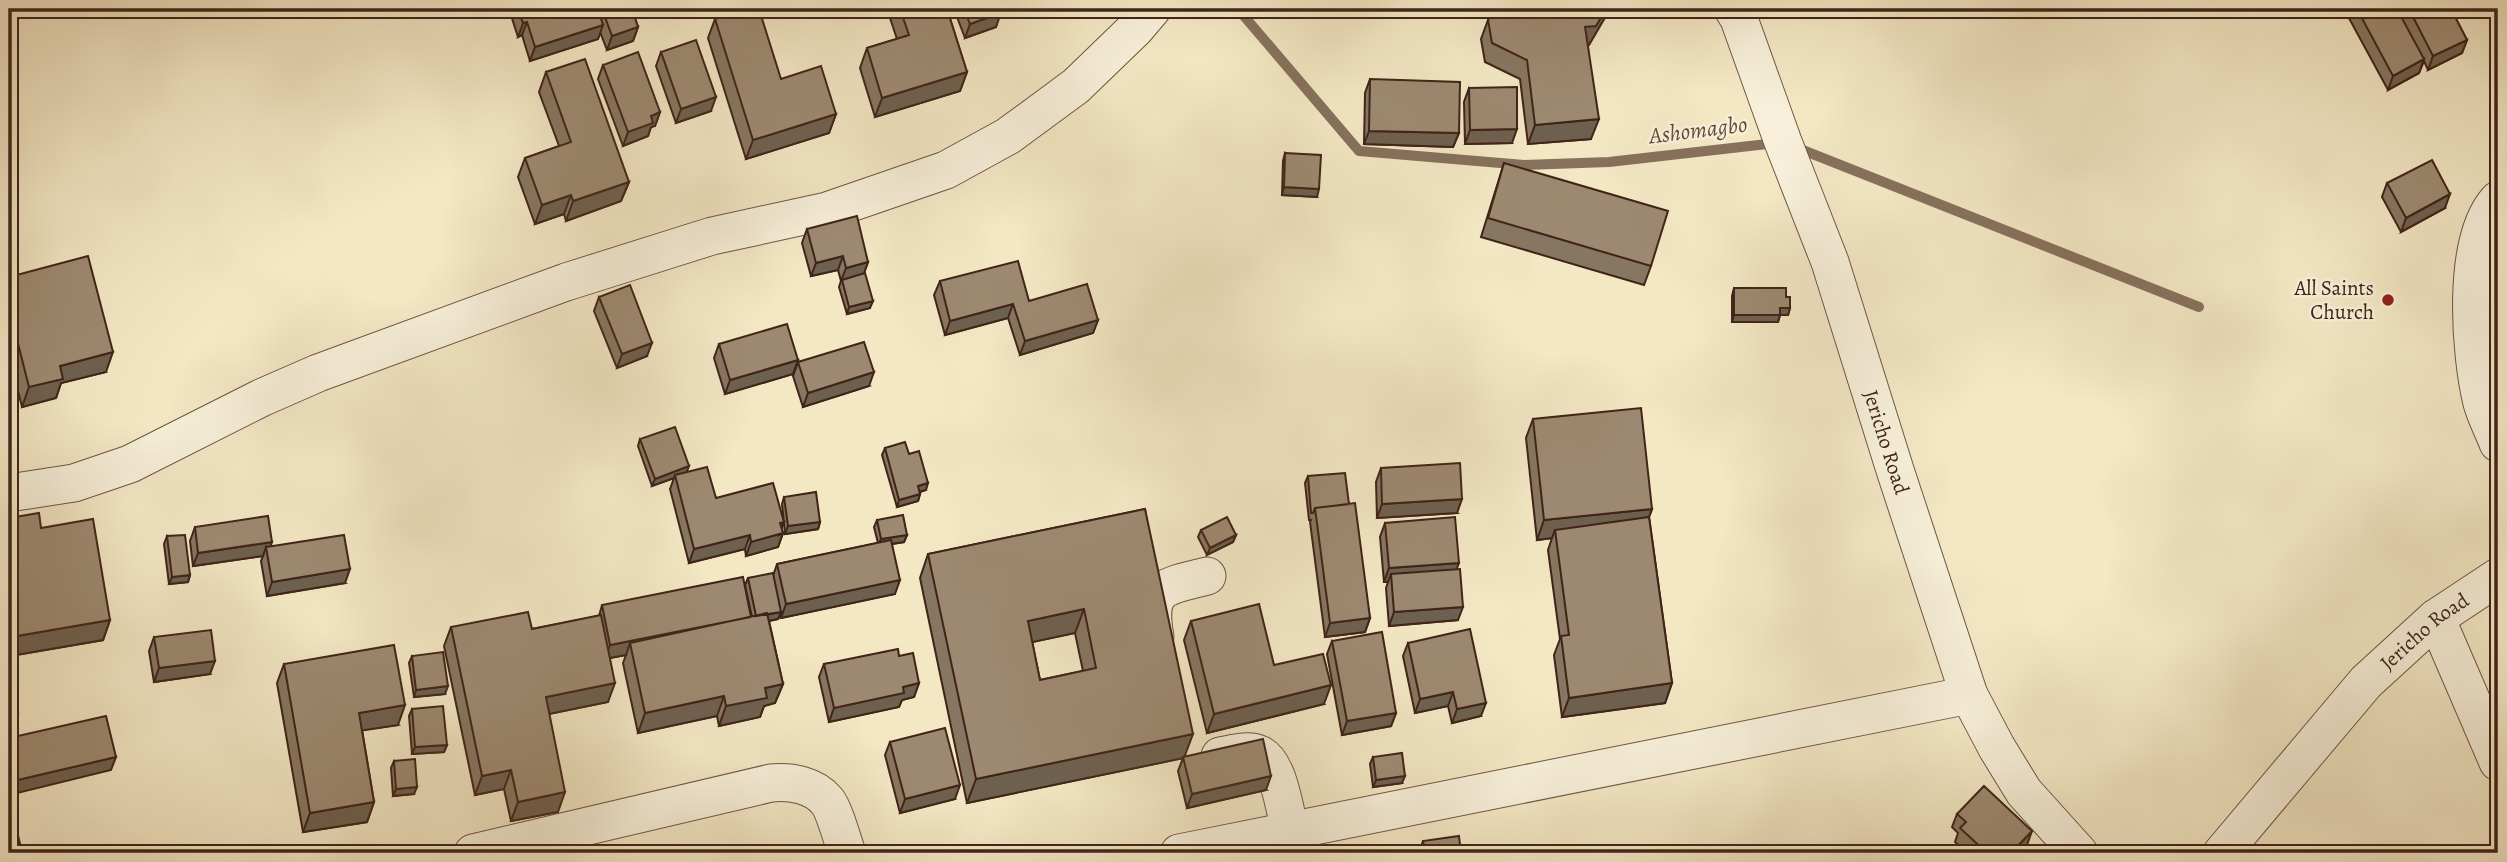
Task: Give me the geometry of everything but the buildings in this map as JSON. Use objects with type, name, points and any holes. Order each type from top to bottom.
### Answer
[{"type":"street","points":[[9,493],[74,483],[130,464],[261,398],[318,373],[566,282],[712,236],[827,211],[946,170],[1008,136],[1076,86],[1152,9]]},
{"type":"street","name":"Jericho Road","points":[[1733,9],[1830,262],[1969,695],[2024,792],[2079,853]]},
{"type":"street","points":[[2498,200],[2478,241],[2471,302],[2473,354],[2483,406],[2498,443]]},
{"type":"street","points":[[1161,668],[1152,616],[1153,602],[1171,585],[1207,576]]},
{"type":"street","name":"Jericho Road","points":[[2222,853],[2366,682],[2436,618],[2498,577]]},
{"type":"street","points":[[2436,618],[2498,762]]},
{"type":"street","points":[[1179,853],[1969,695]]},
{"type":"street","points":[[1187,759],[1244,752],[1258,753],[1274,770],[1290,831]]},
{"type":"street","points":[[473,853],[789,781],[808,787],[828,801],[847,853]]},
{"type":"waterway","name":"Ashomagbo","points":[[1238,9],[1359,151],[1524,165],[1609,162],[1776,143]]},
{"type":"waterway","name":"Ashomagbo","points":[[1795,147],[2199,307]]},
{"type":"place","name":"All Saints Church","points":[[2388,300]]}]
